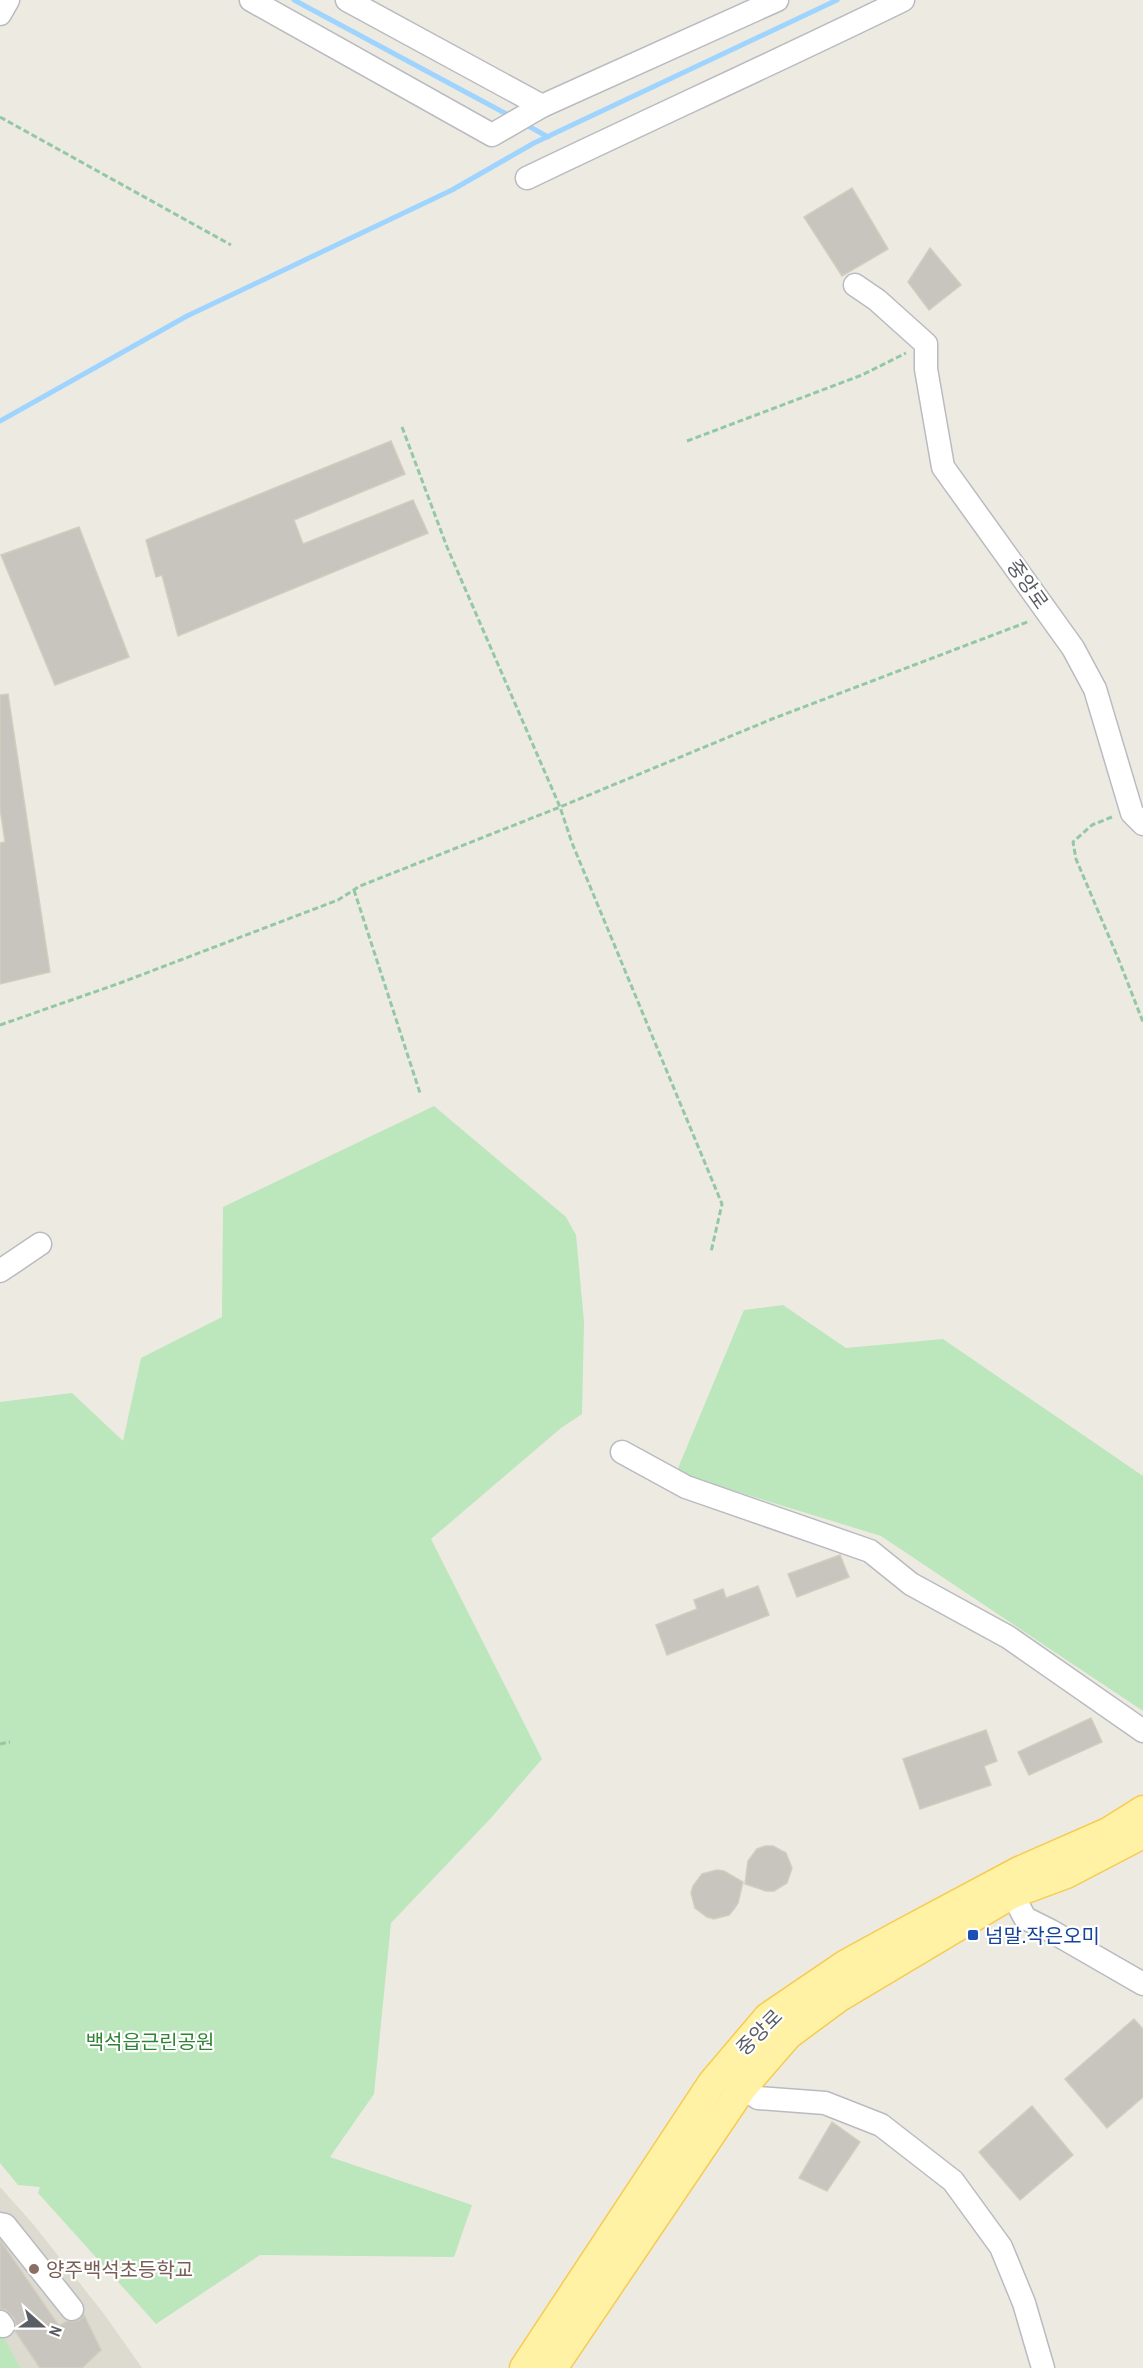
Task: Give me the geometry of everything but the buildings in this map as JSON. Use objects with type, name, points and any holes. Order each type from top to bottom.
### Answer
[{"type":"main road","name":"중앙로","points":[[553,2368],[732,2079],[838,1998],[1009,1886],[1108,1832],[1143,1810]]},
{"type":"main road","name":"중앙로","points":[[1009,1886],[1066,1874],[1143,1833]]},
{"type":"main road","name":"중앙로","points":[[524,2368],[712,2083],[732,2079]]},
{"type":"street","points":[[0,14],[8,0]]},
{"type":"street","points":[[251,0],[492,135],[539,108],[777,0]]},
{"type":"street","points":[[347,0],[539,108]]},
{"type":"street","points":[[527,178],[679,105],[752,74],[903,0]]},
{"type":"street","points":[[855,285],[878,300],[926,344]]},
{"type":"street","name":"중앙로","points":[[926,344],[926,369],[943,467],[1073,648],[1095,689],[1139,819]]},
{"type":"street","points":[[0,1271],[40,1244]]},
{"type":"street","points":[[622,1452],[686,1487],[870,1551],[910,1584],[1008,1637],[1143,1731]]},
{"type":"street","points":[[1009,1886],[1025,1918],[1143,1984]]},
{"type":"street","points":[[732,2079],[758,2098],[825,2103],[881,2124],[953,2181],[1001,2247],[1024,2303],[1043,2368]]},
{"type":"street","points":[[0,2224],[4,2225],[72,2309]]},
{"type":"path","points":[[0,117],[231,245]]},
{"type":"path","points":[[687,441],[862,375],[926,344]]},
{"type":"path","points":[[402,427],[447,547],[560,807],[572,843],[722,1204],[711,1252]]},
{"type":"path","points":[[0,1025],[160,968],[338,900],[354,890],[772,719],[1049,614]]},
{"type":"path","points":[[1139,819],[1092,825],[1072,842],[1076,859],[1143,1022]]},
{"type":"path","points":[[354,890],[420,1093]]},
{"type":"path","points":[[0,1744],[10,1742]]},
{"type":"shaded area","name":"양주백석초등학교","points":[[0,2187],[33,2224],[104,2314],[142,2368],[0,2368]]},
{"type":"green space","name":"백석읍근린공원","points":[[434,1106],[566,1217],[576,1235],[584,1322],[582,1414],[561,1428],[431,1539],[542,1759],[491,1818],[391,1923],[374,2094],[330,2157],[472,2205],[454,2257],[260,2255],[156,2324],[38,2193],[40,2187],[18,2185],[0,2163],[0,1402],[72,1393],[123,1441],[141,1358],[222,1317],[223,1207]]},
{"type":"green space","points":[[783,1305],[846,1348],[943,1339],[1143,1476],[1143,1711],[881,1536],[676,1473],[744,1310]]},
{"type":"green space","points":[[0,2336],[3,2336],[20,2368],[0,2368]]},
{"type":"waterway","points":[[294,0],[512,117]]},
{"type":"waterway","points":[[0,421],[187,316],[452,190],[534,143],[837,0]]},
{"type":"waterway","points":[[523,123],[548,137]]},
{"type":"place","name":"넘말.작은오미","points":[[973,1935]]},
{"type":"place","name":"양주백석초등학교","points":[[34,2269]]}]
